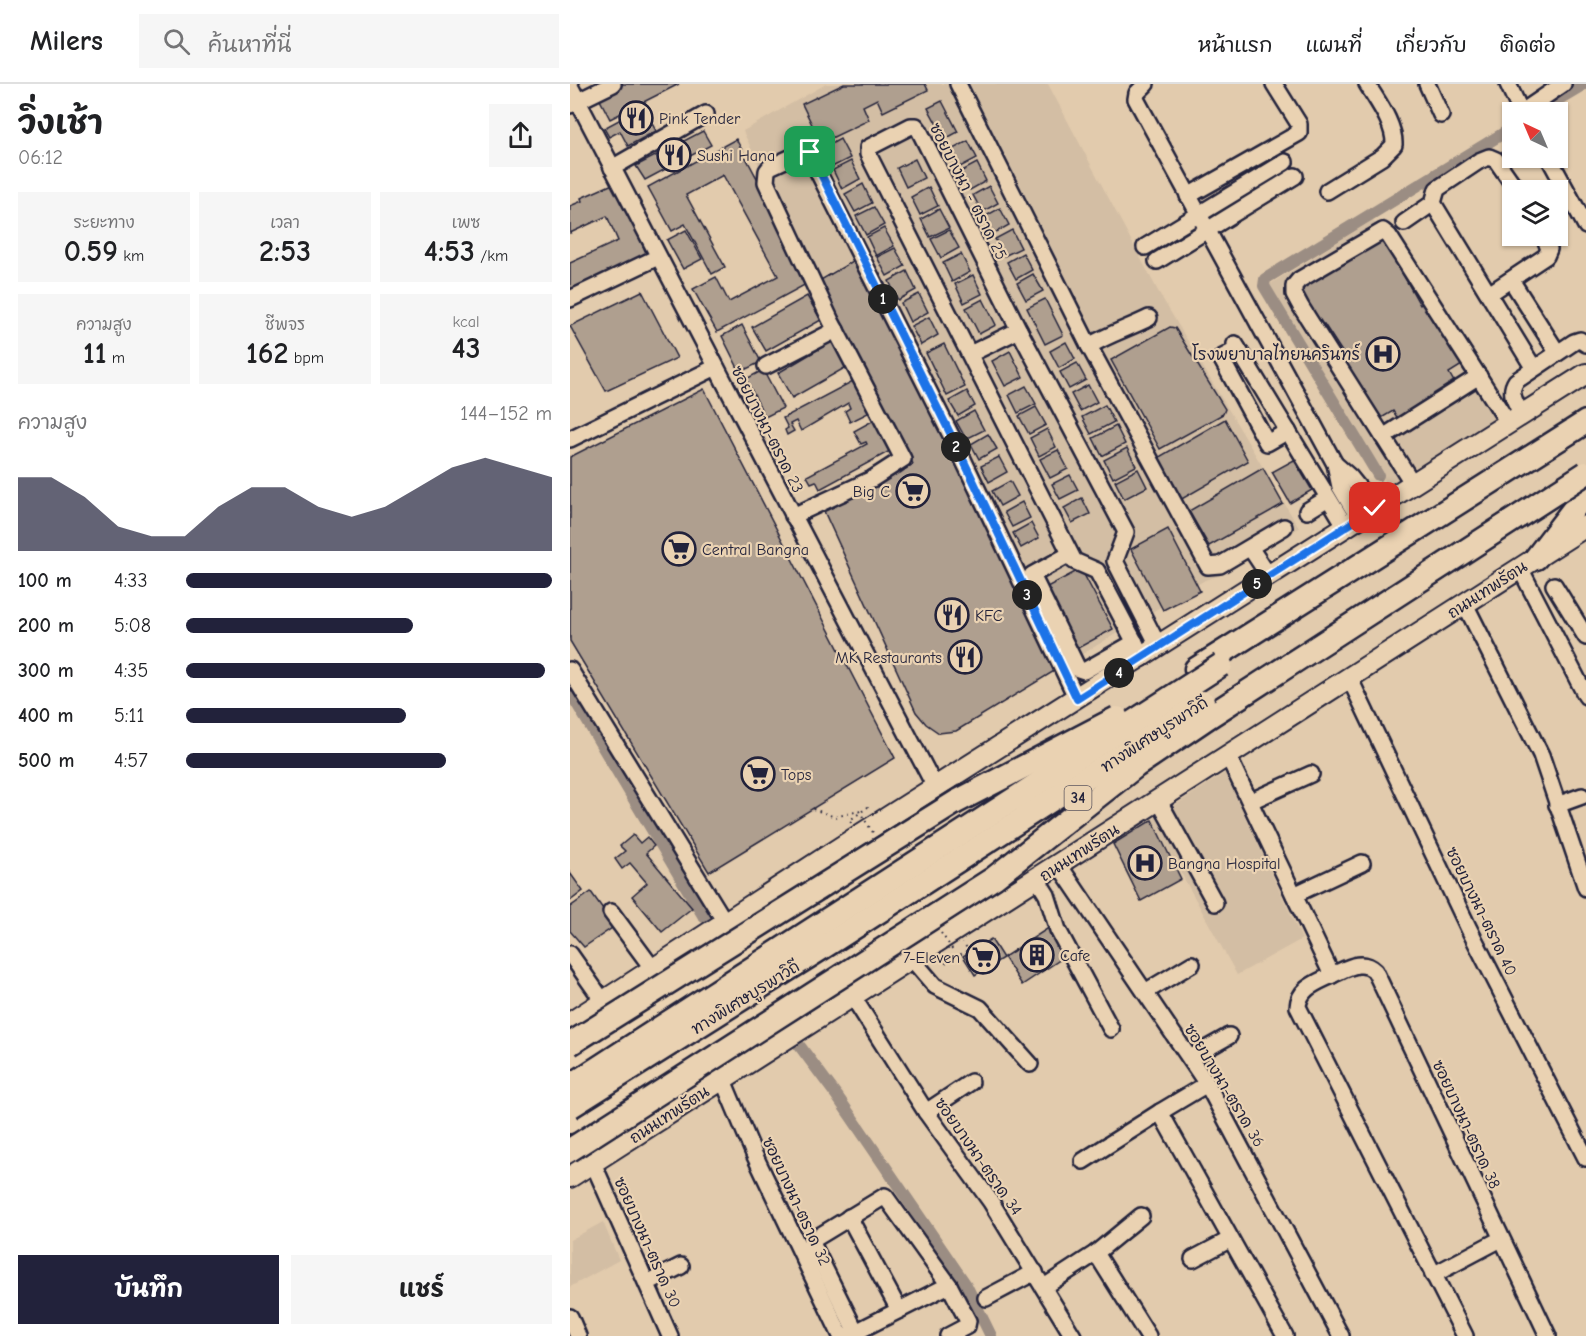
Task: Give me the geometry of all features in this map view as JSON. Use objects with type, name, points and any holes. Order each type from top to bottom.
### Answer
[{"type":"highway","points":[[570,1068],[1586,422]]},
{"type":"highway","name":"ทางพิเศษบูรพาวิถี","points":[[570,1086],[1221,665],[1586,438]]},
{"type":"highway","name":"ทางพิเศษบูรพาวิถี","points":[[570,1107],[848,932],[1302,637],[1586,458]]},
{"type":"highway","points":[[570,1150],[994,878],[1084,806],[1180,736],[1586,473]]},
{"type":"highway","name":"34","points":[[570,1122],[827,960],[1586,473]]},
{"type":"highway","points":[[1528,563],[1586,493]]},
{"type":"highway","points":[[570,1044],[956,802],[1221,665]]},
{"type":"highway","points":[[827,960],[915,958]]},
{"type":"main road","points":[[570,1023],[935,787],[1077,699],[1139,650],[1159,647],[1586,374]]},
{"type":"main road","name":"ถนนเทพรัตน","points":[[570,1177],[1586,526]]},
{"type":"street","points":[[574,103],[613,84]]},
{"type":"street","points":[[958,84],[1089,346],[1208,566],[1220,565],[1251,549],[1284,527]]},
{"type":"street","points":[[1146,84],[1137,93],[1136,99],[1335,464],[1340,487],[1360,518]]},
{"type":"street","points":[[1188,196],[1299,133],[1299,124],[1274,84]]},
{"type":"street","points":[[1328,191],[1382,157],[1394,144],[1395,136],[1367,84]]},
{"type":"street","points":[[1427,84],[1441,115]]},
{"type":"street","points":[[1508,84],[1517,102]]},
{"type":"street","points":[[1537,102],[1563,84]]},
{"type":"street","name":"ซอยบางนา-ตราด 23","points":[[570,86],[574,103],[612,168],[935,787]]},
{"type":"street","points":[[612,168],[706,114]]},
{"type":"street","name":"ซอยบางนา - ตราด 25","points":[[1139,650],[1097,571],[1075,563],[1070,554],[867,151],[868,148],[911,126],[916,126],[919,130],[1019,330],[1126,532],[1115,561],[1159,647]]},
{"type":"street","points":[[793,516],[872,479],[903,459],[836,330],[766,182],[767,171],[770,167],[806,150],[810,152],[951,436],[1077,699]]},
{"type":"street","points":[[1509,180],[1496,160],[1490,157],[1479,161],[1437,189],[1433,203],[1533,368]]},
{"type":"street","points":[[1145,247],[1284,162]]},
{"type":"street","points":[[1554,168],[1586,226]]},
{"type":"street","points":[[1157,261],[1295,176]]},
{"type":"street","points":[[1404,223],[1433,203]]},
{"type":"street","points":[[1413,484],[1301,307],[1294,294],[1294,285],[1299,280],[1383,231],[1389,236],[1479,376],[1515,419]]},
{"type":"street","points":[[1489,294],[1546,256],[1548,246]]},
{"type":"street","points":[[570,299],[657,257]]},
{"type":"street","points":[[1510,280],[1557,352]]},
{"type":"street","points":[[1089,346],[1115,331],[1131,327],[1149,318]]},
{"type":"street","points":[[766,366],[836,330]]},
{"type":"street","points":[[970,354],[1019,330]]},
{"type":"street","points":[[1515,419],[1512,387],[1533,368],[1574,342],[1580,340],[1586,344]]},
{"type":"street","points":[[1288,431],[1267,443],[1221,358],[1236,346],[1329,498],[1360,518]]},
{"type":"street","points":[[570,440],[716,367]]},
{"type":"street","points":[[1383,437],[1479,376]]},
{"type":"street","points":[[1307,511],[1329,498]]},
{"type":"street","points":[[1251,549],[1269,576]]},
{"type":"street","points":[[1070,554],[1032,575],[1078,669],[1084,671],[1139,650]]},
{"type":"street","points":[[1528,563],[1582,678],[1586,696]]},
{"type":"street","points":[[1109,592],[1126,583]]},
{"type":"street","points":[[1554,585],[1586,637]]},
{"type":"street","points":[[1465,604],[1539,750],[1586,888]]},
{"type":"street","points":[[570,670],[725,922]]},
{"type":"street","name":"ซอยบางนา-ตราด 40","points":[[1349,677],[1469,929],[1586,1158]]},
{"type":"street","points":[[1228,756],[1332,975]]},
{"type":"street","points":[[1251,801],[1311,774]]},
{"type":"street","points":[[1557,805],[1582,796]]},
{"type":"street","points":[[1159,801],[1215,903]]},
{"type":"street","points":[[1294,895],[1362,862]]},
{"type":"street","name":"ซอยบางนา-ตราด 36","points":[[1059,865],[1207,1084],[1341,1336]]},
{"type":"street","points":[[1037,879],[1047,895],[1058,930],[1111,1029]]},
{"type":"street","points":[[611,912],[653,969]]},
{"type":"street","points":[[570,954],[603,1001]]},
{"type":"street","points":[[915,958],[935,986],[980,1008],[1030,1064]]},
{"type":"street","name":"ซอยบางนา-ตราด 38","points":[[1465,1336],[1298,1007],[1299,997],[1307,988],[1361,963],[1369,965],[1375,971],[1548,1336]]},
{"type":"street","points":[[1145,992],[1192,964]]},
{"type":"street","name":"ซอยบางนา-ตราด 34","points":[[853,997],[926,1112],[990,1202],[1073,1336]]},
{"type":"street","points":[[1190,1058],[1229,1036]]},
{"type":"street","name":"ซอยบางนา-ตราด 32","points":[[723,1080],[754,1154],[851,1335]]},
{"type":"street","points":[[926,1112],[971,1082]]},
{"type":"street","points":[[1083,1161],[1207,1084]]},
{"type":"street","points":[[1160,1112],[1229,1240],[1285,1336]]},
{"type":"street","name":"ซอยบางนา-ตราด 30","points":[[592,1163],[670,1336]]},
{"type":"street","points":[[948,1336],[969,1323],[949,1285],[886,1196],[811,1241],[851,1335],[949,1285]]},
{"type":"street","points":[[1044,1287],[1096,1253],[1141,1216]]},
{"type":"street","points":[[849,1217],[899,1310]]},
{"type":"street","points":[[1433,1275],[1501,1239]]},
{"type":"street","points":[[1193,1259],[1229,1240]]},
{"type":"street","points":[[1096,1253],[1148,1336]]},
{"type":"street","points":[[646,1283],[681,1266]]},
{"type":"street","points":[[986,1298],[1035,1272]]},
{"type":"street","points":[[570,1317],[578,1336]]},
{"type":"path","points":[[813,809],[835,817],[859,811],[864,818],[871,813],[868,807],[850,820]]},
{"type":"path","points":[[952,950],[942,957],[946,963],[968,950]]},
{"type":"shaded area","points":[[826,84],[1048,84],[1158,291],[1299,528],[1224,574],[1205,580],[1056,670],[858,258],[813,282],[743,131]]},
{"type":"shaded area","name":"โรงพยาบาลไทยนครินทร์","points":[[1373,220],[1501,422],[1390,489],[1267,286]]},
{"type":"shaded area","points":[[1225,773],[1302,939],[1237,975],[1152,820]]},
{"type":"shaded area","points":[[603,1222],[619,1260],[570,1287],[570,1240]]},
{"type":"building","points":[[622,84],[679,84],[610,119],[598,96]]},
{"type":"building","points":[[844,84],[925,84],[928,90],[883,112],[877,99],[863,106],[869,120],[821,143],[802,104]]},
{"type":"building","points":[[942,101],[958,132],[945,139],[928,108]]},
{"type":"building","name":"Pink Tender","points":[[643,107],[656,131],[628,146],[620,131],[609,137],[604,128]]},
{"type":"building","name":"Sushi Hana","points":[[703,131],[711,145],[645,180],[636,166]]},
{"type":"building","points":[[736,139],[812,281],[717,332],[693,289],[716,277],[729,302],[778,276],[723,175],[686,195],[725,267],[712,274],[685,224],[672,231],[648,187]]},
{"type":"building","points":[[840,139],[850,158],[832,167],[822,149]]},
{"type":"building","points":[[968,141],[977,158],[960,167],[951,150]]},
{"type":"building","points":[[915,159],[924,178],[906,187],[897,168]]},
{"type":"building","points":[[851,161],[860,179],[842,189],[833,170]]},
{"type":"building","points":[[977,163],[986,181],[970,190],[960,172]]},
{"type":"building","points":[[615,183],[647,255],[570,290],[570,263],[618,241],[607,216],[570,233],[570,206],[582,201],[581,198]]},
{"type":"building","points":[[863,184],[872,203],[855,212],[845,194]]},
{"type":"building","points":[[989,186],[998,203],[982,212],[973,195]]},
{"type":"building","points":[[929,187],[938,206],[920,215],[911,197]]},
{"type":"building","points":[[874,207],[884,225],[866,235],[856,216]]},
{"type":"building","points":[[1000,208],[1009,225],[993,234],[984,217]]},
{"type":"building","points":[[939,209],[949,228],[930,237],[921,219]]},
{"type":"building","points":[[884,228],[894,246],[876,256],[867,237]]},
{"type":"building","points":[[686,230],[702,259],[683,269],[667,240]]},
{"type":"building","points":[[949,230],[959,248],[941,258],[931,239]]},
{"type":"building","points":[[1012,230],[1021,248],[1004,256],[995,239]]},
{"type":"building","points":[[1382,237],[1420,305],[1423,303],[1462,365],[1449,373],[1457,387],[1400,422],[1393,411],[1378,420],[1339,357],[1344,355],[1298,289]]},
{"type":"building","points":[[895,248],[905,266],[887,276],[877,257]]},
{"type":"building","points":[[1023,253],[1032,270],[1016,279],[1007,262]]},
{"type":"building","points":[[961,254],[970,272],[952,282],[943,263]]},
{"type":"building","name":"Big C","points":[[858,258],[1056,670],[956,731],[939,733],[926,724],[916,712],[823,509],[898,468],[900,473],[913,464],[819,281]]},
{"type":"building","points":[[907,271],[916,290],[898,300],[889,281]]},
{"type":"building","points":[[1033,274],[1043,291],[1026,300],[1017,283]]},
{"type":"building","points":[[973,275],[982,294],[964,303],[955,284]]},
{"type":"building","points":[[642,291],[677,358],[606,391],[570,326]]},
{"type":"building","points":[[919,294],[928,312],[910,322],[901,303]]},
{"type":"building","points":[[807,296],[821,320],[766,351],[752,327]]},
{"type":"building","points":[[983,299],[996,325],[979,334],[966,308]]},
{"type":"building","points":[[1045,299],[1063,335],[1045,344],[1027,308]]},
{"type":"building","points":[[929,317],[938,335],[921,345],[911,326]]},
{"type":"building","points":[[742,325],[761,362],[740,372],[722,336]]},
{"type":"building","points":[[1170,327],[1175,328],[1225,409],[1223,414],[1160,449],[1111,360]]},
{"type":"building","points":[[834,340],[850,365],[792,398],[778,373]]},
{"type":"building","points":[[1066,342],[1075,359],[1059,368],[1050,351]]},
{"type":"building","points":[[944,344],[965,387],[947,396],[926,353]]},
{"type":"building","points":[[1010,351],[1023,377],[1005,386],[992,361]]},
{"type":"building","points":[[1077,363],[1086,380],[1069,389],[1060,372]]},
{"type":"building","points":[[763,370],[783,408],[765,417],[746,379]]},
{"type":"building","points":[[853,381],[870,412],[850,422],[845,411],[850,408],[848,403],[801,431],[796,421],[790,424],[794,431],[787,435],[785,430],[788,428],[783,418]]},
{"type":"building","points":[[1088,385],[1097,402],[1080,411],[1071,394]]},
{"type":"building","points":[[1026,386],[1036,404],[1018,413],[1009,395]]},
{"type":"building","name":"Central Bangna","points":[[704,389],[895,758],[709,872],[570,641],[570,457]]},
{"type":"building","points":[[967,391],[975,406],[958,416],[949,401]]},
{"type":"building","points":[[1105,405],[1114,422],[1091,434],[1082,417]]},
{"type":"building","points":[[1036,407],[1046,425],[1029,434],[1019,416]]},
{"type":"building","points":[[974,411],[984,430],[966,439],[956,421]]},
{"type":"building","points":[[1225,419],[1248,461],[1180,500],[1158,462],[1161,456]]},
{"type":"building","points":[[874,420],[890,451],[820,489],[816,481],[811,483],[807,476],[867,444],[866,442],[861,444],[854,431]]},
{"type":"building","points":[[1116,426],[1125,444],[1102,456],[1093,438]]},
{"type":"building","points":[[1047,429],[1056,447],[1039,456],[1030,438]]},
{"type":"building","points":[[988,434],[997,449],[979,459],[971,444]]},
{"type":"building","points":[[1127,448],[1136,466],[1113,478],[1104,460]]},
{"type":"building","points":[[1058,450],[1068,469],[1050,478],[1040,459]]},
{"type":"building","points":[[999,457],[1007,472],[989,482],[981,466]]},
{"type":"building","points":[[1294,460],[1312,490],[1290,503],[1272,472]]},
{"type":"building","points":[[1263,468],[1283,504],[1209,546],[1189,511]]},
{"type":"building","points":[[1138,469],[1147,487],[1124,499],[1115,481]]},
{"type":"building","points":[[1070,475],[1078,490],[1060,499],[1052,484]]},
{"type":"building","points":[[1010,481],[1018,496],[1000,506],[992,491]]},
{"type":"building","points":[[1082,498],[1090,514],[1072,523],[1064,508]]},
{"type":"building","points":[[1022,502],[1030,518],[1012,527],[1004,512]]},
{"type":"building","points":[[1031,523],[1039,538],[1021,548],[1013,533]]},
{"type":"building","points":[[1168,529],[1200,591],[1163,610],[1131,549]]},
{"type":"building","points":[[1081,569],[1113,629],[1078,648],[1045,588]]},
{"type":"building","name":"Bangna Hospital","points":[[1152,820],[1181,879],[1141,901],[1113,844]]},
{"type":"building","points":[[633,835],[640,843],[647,837],[654,846],[646,853],[692,908],[662,932],[632,896],[647,883],[630,863],[622,869],[615,859],[625,851],[620,846]]},
{"type":"building","points":[[570,873],[583,891],[570,901]]},
{"type":"building","points":[[591,892],[615,926],[584,947],[570,931],[570,907]]},
{"type":"building","name":"Cafe","points":[[1053,925],[1070,953],[1022,985],[1004,957]]},
{"type":"building","name":"7-Eleven","points":[[991,939],[1003,958],[975,975],[963,956]]},
{"type":"waterway","points":[[1554,102],[1584,84]]},
{"type":"waterway","points":[[1378,475],[1264,286],[1265,279],[1502,134]]},
{"type":"waterway","points":[[570,692],[704,917]]},
{"type":"waterway","points":[[799,1045],[837,1096],[966,1285],[991,1336]]},
{"type":"place","name":"Pink Tender","points":[[636,118]]},
{"type":"place","name":"Sushi Hana","points":[[674,155]]},
{"type":"place","name":"โรงพยาบาลไทยนครินทร์","points":[[1383,354]]},
{"type":"place","name":"Big C","points":[[913,491]]},
{"type":"place","name":"Central Bangna","points":[[679,549]]},
{"type":"place","name":"KFC","points":[[952,615]]},
{"type":"place","name":"MK Restaurants","points":[[965,657]]},
{"type":"place","name":"Tops","points":[[758,774]]},
{"type":"place","name":"Bangna Hospital","points":[[1145,863]]},
{"type":"place","name":"Cafe","points":[[1037,955]]},
{"type":"place","name":"7-Eleven","points":[[983,957]]},
{"type":"route","points":[[810,152],[962,457],[1077,699],[1375,508]]}]
